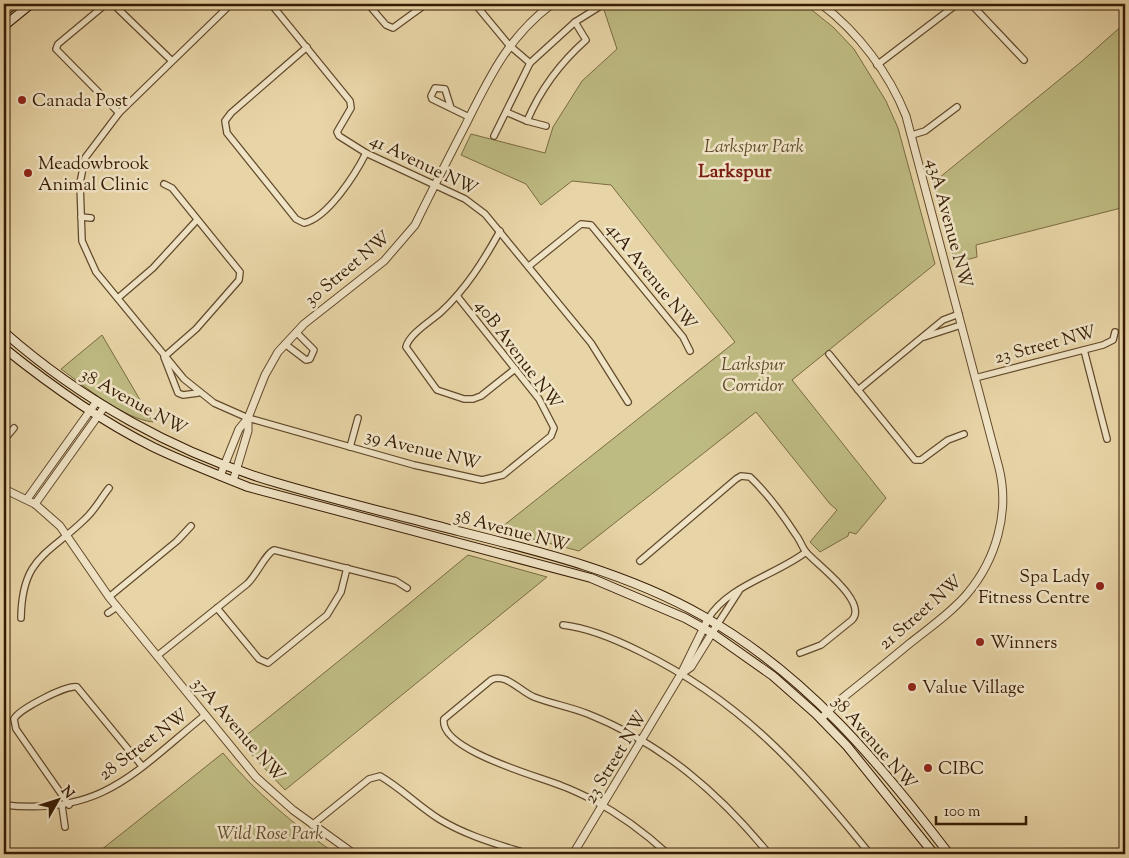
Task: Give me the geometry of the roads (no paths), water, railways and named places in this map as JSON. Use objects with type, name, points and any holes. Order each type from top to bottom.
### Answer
[{"type":"main road","points":[[4,12],[14,4]]},
{"type":"main road","points":[[4,26],[31,4]]},
{"type":"main road","name":"38 Avenue NW","points":[[4,332],[32,356],[105,406],[148,431],[226,464],[273,482],[576,563],[629,581],[708,619],[788,674],[829,711],[859,744],[949,854]]},
{"type":"main road","name":"38 Avenue NW","points":[[4,348],[47,382],[98,415],[153,447],[220,476],[248,487],[591,578],[672,612],[703,628],[773,676],[821,719],[847,746],[934,854]]},
{"type":"street","points":[[106,4],[56,46],[56,50],[119,113]]},
{"type":"street","points":[[112,4],[171,60]]},
{"type":"street","points":[[218,4],[223,9]]},
{"type":"street","name":"39 Avenue NW","points":[[231,4],[223,9],[119,113],[85,158],[80,184],[82,241],[90,262],[164,357],[198,393],[248,418],[350,447],[475,479],[489,480]]},
{"type":"street","name":"41 Avenue NW","points":[[271,4],[350,101],[351,108],[338,132],[338,136],[366,153],[435,184],[472,204],[485,214],[598,352],[628,402]]},
{"type":"street","points":[[368,4],[386,25],[393,28],[426,4]]},
{"type":"street","points":[[475,4],[509,45],[530,63]]},
{"type":"street","name":"30 Street NW","points":[[220,476],[239,429],[248,418],[269,367],[285,344],[296,332],[395,250],[415,225],[487,81],[509,45],[533,19],[552,4]]},
{"type":"street","name":"43A Avenue NW","points":[[821,4],[831,7],[859,40],[878,65],[902,107],[912,135],[1001,475]]},
{"type":"street","points":[[878,65],[957,4]]},
{"type":"street","points":[[971,4],[1024,60]]},
{"type":"street","points":[[494,136],[530,63],[575,22],[599,8]]},
{"type":"street","points":[[527,120],[557,68],[586,40],[575,22]]},
{"type":"street","points":[[307,47],[231,113],[225,121],[224,127],[296,219],[304,223],[311,220],[343,191],[366,153]]},
{"type":"street","points":[[912,135],[928,130],[957,107]]},
{"type":"street","points":[[451,108],[469,117]]},
{"type":"street","points":[[506,112],[546,126]]},
{"type":"street","points":[[164,184],[172,188],[237,268],[240,275],[239,280],[196,329],[164,357]]},
{"type":"street","points":[[81,217],[91,218]]},
{"type":"street","points":[[118,298],[153,268],[197,220]]},
{"type":"street","name":"41A Avenue NW","points":[[529,266],[579,226],[586,224],[593,227],[683,337],[690,351]]},
{"type":"street","points":[[500,231],[475,272],[457,296],[412,337],[406,347],[436,390],[464,399],[477,398],[515,369]]},
{"type":"street","name":"40B Avenue NW","points":[[457,296],[543,406],[554,432],[509,471],[489,480]]},
{"type":"street","points":[[858,390],[943,320],[959,314]]},
{"type":"street","points":[[924,337],[961,325]]},
{"type":"street","points":[[285,344],[306,360],[310,359],[314,350],[296,332]]},
{"type":"street","name":"23 Street NW","points":[[975,378],[1112,342],[1115,332]]},
{"type":"street","points":[[1084,350],[1107,439]]},
{"type":"street","points":[[829,354],[910,455],[918,461],[948,440],[964,434]]},
{"type":"street","name":"39 Avenue NW","points":[[164,357],[178,393],[183,395],[198,393]]},
{"type":"street","points":[[27,499],[97,401]]},
{"type":"street","points":[[35,504],[105,406]]},
{"type":"street","name":"30 Street NW","points":[[233,481],[248,431],[248,418]]},
{"type":"street","name":"39 Avenue NW","points":[[350,447],[358,418]]},
{"type":"street","points":[[4,440],[14,428]]},
{"type":"street","name":"21 Street NW","points":[[821,719],[950,610],[978,581],[990,560],[1001,523],[1003,494],[1001,475]]},
{"type":"street","points":[[640,561],[736,479],[747,476],[754,481],[794,530],[806,552],[831,575],[855,605],[855,618],[826,641],[800,653]]},
{"type":"street","points":[[21,618],[22,593],[31,570],[40,556],[90,514],[109,488]]},
{"type":"street","name":"37A Avenue NW","points":[[4,489],[35,504],[67,534],[109,597],[256,777],[312,825],[354,854]]},
{"type":"street","points":[[109,597],[177,541],[191,526]]},
{"type":"street","points":[[157,656],[252,580],[271,551],[280,550],[396,581],[407,588]]},
{"type":"street","name":"23 Street NW","points":[[573,854],[681,674],[708,619],[724,598],[806,552]]},
{"type":"street","points":[[217,608],[258,659],[266,663],[275,660],[327,615],[341,592],[347,568]]},
{"type":"street","name":"23 Street NW","points":[[681,674],[691,667],[739,591]]},
{"type":"street","points":[[108,612],[117,607]]},
{"type":"street","points":[[563,625],[577,626],[612,639],[681,674],[733,709],[774,744],[810,780],[870,854]]},
{"type":"street","points":[[668,854],[635,826],[603,806],[563,786],[508,768],[480,755],[448,732],[444,726],[444,719],[491,680],[501,677],[527,694],[588,714],[642,740],[682,766],[740,818],[769,854]]},
{"type":"street","points":[[69,805],[16,728],[14,719],[21,712],[65,688],[74,686],[81,690],[142,766]]},
{"type":"street","name":"28 Street NW","points":[[4,805],[41,808],[62,806],[107,791],[142,766],[205,715]]},
{"type":"street","points":[[312,825],[369,779],[380,776],[426,811],[460,830],[497,846],[528,854]]},
{"type":"street","points":[[62,806],[65,827]]},
{"type":"place","name":"Canada Post","points":[[22,100]]},
{"type":"place","name":"Meadowbrook Animal Clinic","points":[[28,173]]},
{"type":"place","name":"Spa Lady Fitness Centre","points":[[1100,586]]},
{"type":"place","name":"Winners","points":[[980,642]]},
{"type":"place","name":"Value Village","points":[[912,687]]},
{"type":"place","name":"CIBC","points":[[928,768]]},
{"type":"district","name":"Larkspur","points":[[735,170]]},
{"type":"park label","name":"Larkspur Park","points":[[754,146]]},
{"type":"park label","name":"Larkspur Corridor","points":[[753,374]]},
{"type":"park label","name":"Wild Rose Park","points":[[270,833]]}]
